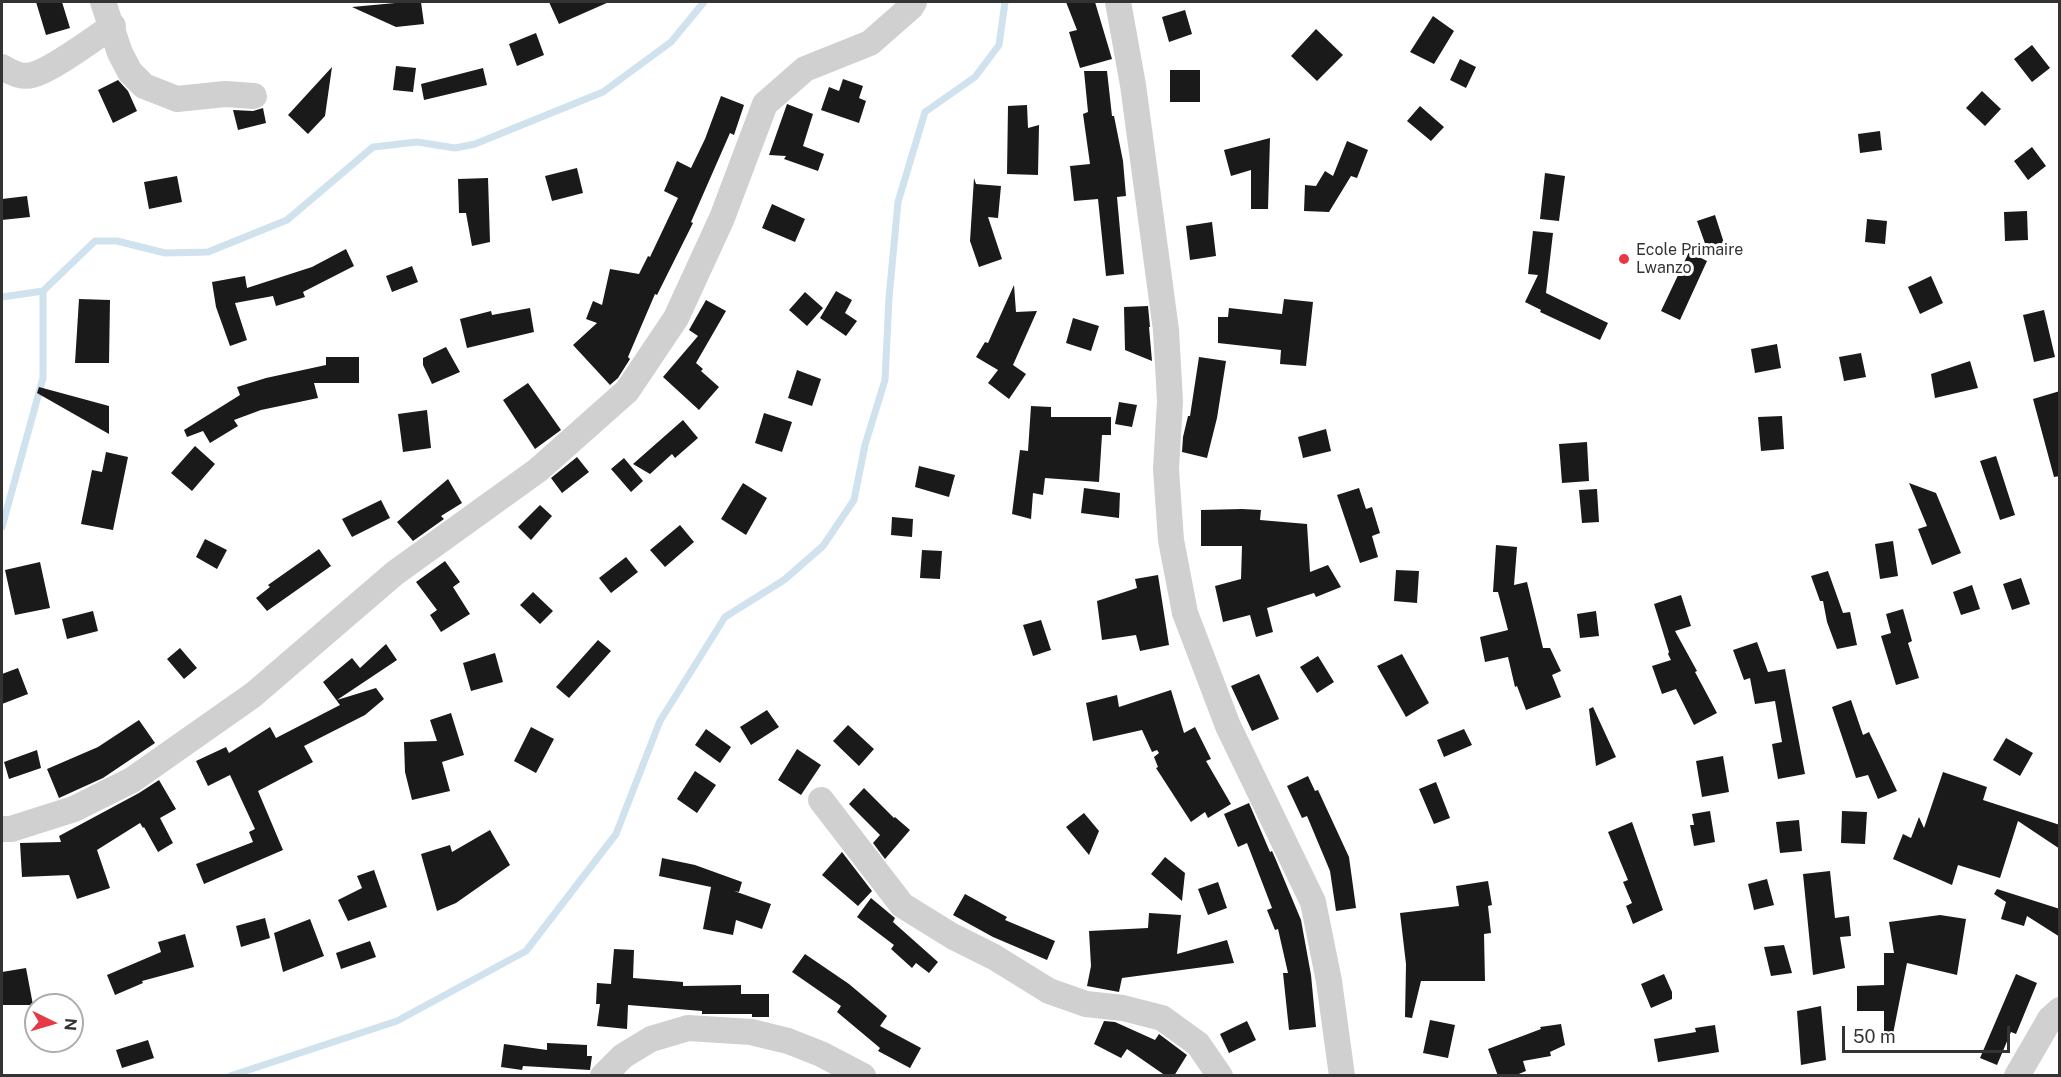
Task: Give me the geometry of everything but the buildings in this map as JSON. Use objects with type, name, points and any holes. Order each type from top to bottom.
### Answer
[{"type":"street","points":[[103,2],[113,26],[120,53],[130,72],[144,86],[177,99],[225,94],[254,96]]},
{"type":"street","points":[[2,829],[11,829],[74,809],[132,780],[253,694],[394,573],[538,470],[627,391],[676,318],[722,218],[765,104],[805,69],[870,43],[914,2]]},
{"type":"street","points":[[1118,2],[1133,85],[1166,330],[1170,400],[1166,469],[1171,540],[1185,613],[1228,726],[1313,902],[1329,981],[1342,1076]]},
{"type":"street","points":[[2,67],[10,72],[32,75],[113,26]]},
{"type":"street","points":[[821,800],[902,905],[1049,991],[1086,1004],[1123,1008],[1162,1018],[1198,1044],[1220,1076]]},
{"type":"street","points":[[2017,1076],[2050,1019],[2060,1010]]},
{"type":"street","points":[[603,1076],[623,1056],[651,1039],[688,1028],[751,1032],[788,1041],[821,1053],[863,1076]]},
{"type":"waterway","points":[[2,297],[43,291],[95,241],[117,241],[165,253],[208,252],[287,220],[373,147],[417,142],[455,148],[475,144],[603,92],[671,42],[704,2]]},
{"type":"waterway","points":[[230,1076],[397,1021],[526,951],[616,834],[660,721],[725,617],[784,580],[823,546],[854,500],[865,445],[885,380],[889,298],[898,202],[925,112],[975,77],[999,45],[1005,2]]},
{"type":"waterway","points":[[2,527],[43,378],[43,291]]},
{"type":"place","name":"Ecole Primaire Lwanzo","points":[[1624,259]]}]
